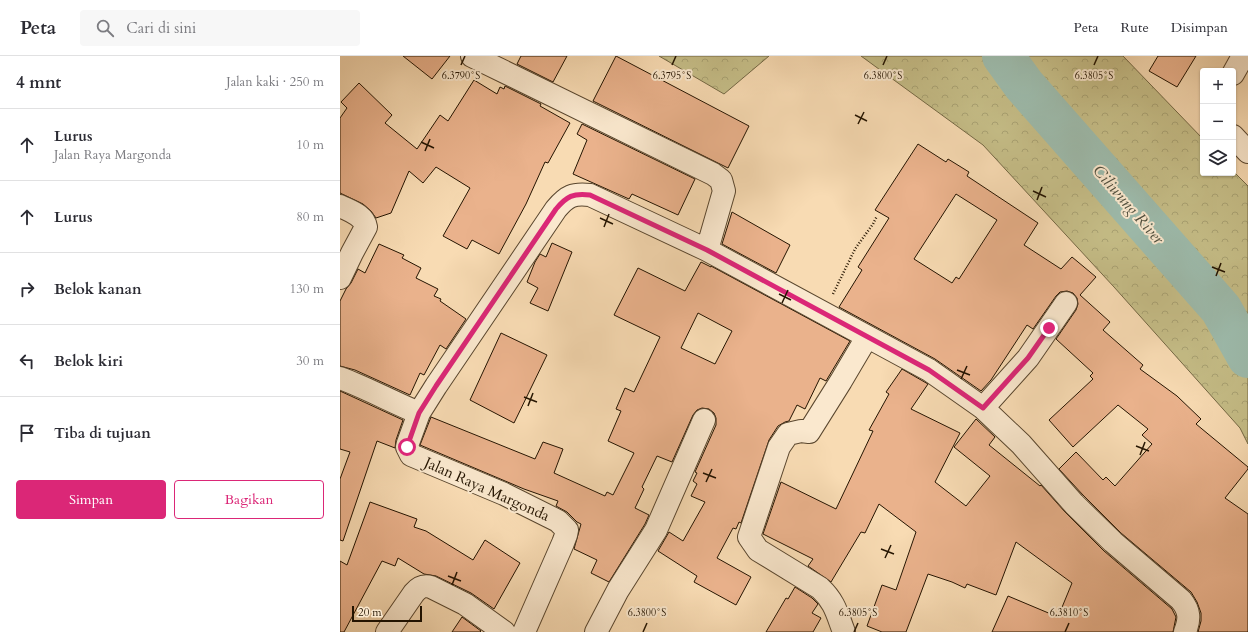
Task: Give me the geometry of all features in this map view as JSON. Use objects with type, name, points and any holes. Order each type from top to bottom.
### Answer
[{"type":"street","points":[[472,56],[713,174],[721,180],[724,191],[707,250]]},
{"type":"street","points":[[1236,69],[1243,56]]},
{"type":"street","points":[[1236,139],[1248,152]]},
{"type":"street","points":[[340,378],[358,384],[401,406],[419,413],[563,200],[573,195],[590,195],[707,250],[826,316],[929,370],[983,408],[1021,444],[1074,504],[1113,542],[1187,606],[1189,621],[1185,632]]},
{"type":"street","points":[[340,206],[359,216],[365,222],[366,227],[340,278]]},
{"type":"street","points":[[983,408],[1028,358],[1066,303]]},
{"type":"street","points":[[844,632],[833,602],[827,595],[820,588],[758,550],[750,537],[779,447],[788,434],[801,431],[809,432],[867,337]]},
{"type":"street","name":"Jalan Raya Margonda","points":[[419,413],[407,447],[411,455],[504,494],[558,521],[567,530],[564,543],[524,632]]},
{"type":"street","points":[[596,632],[618,590],[656,530],[704,420]]},
{"type":"street","points":[[387,632],[414,593],[420,587],[426,586],[465,604],[504,632]]},
{"type":"path","points":[[826,316],[833,294],[855,249],[877,216]]},
{"type":"green space","points":[[659,56],[769,56],[724,94]]},
{"type":"green space","points":[[861,56],[1123,56],[1200,136],[1200,176],[1236,176],[1236,174],[1248,186],[1248,444],[1240,428],[1114,287],[983,145]]},
{"type":"building","points":[[403,56],[450,56],[432,79]]},
{"type":"building","points":[[521,56],[567,56],[553,82],[517,64]]},
{"type":"building","points":[[616,56],[749,126],[728,168],[593,101]]},
{"type":"building","points":[[1158,56],[1196,56],[1177,87],[1149,71]]},
{"type":"building","points":[[474,80],[497,94],[500,87],[504,89],[505,86],[541,104],[540,106],[570,123],[548,163],[545,162],[526,204],[499,254],[472,240],[467,249],[443,236],[470,188],[436,167],[423,183],[409,171],[391,213],[376,218],[363,204],[340,193],[340,118],[347,108],[341,102],[359,83],[392,115],[385,123],[417,149],[440,115],[448,121]]},
{"type":"building","points":[[582,124],[695,179],[678,215],[632,194],[629,199],[573,174],[587,140],[577,134]]},
{"type":"building","points":[[918,144],[946,162],[948,159],[969,172],[967,176],[1038,223],[1024,245],[1061,269],[1072,257],[1096,277],[1080,295],[1110,322],[1103,330],[1143,365],[1140,369],[1177,396],[1201,419],[1196,424],[1248,467],[1225,498],[1248,514],[1248,632],[1198,632],[1201,621],[1201,613],[1191,592],[1121,533],[1059,469],[1076,452],[1103,480],[1106,477],[1115,486],[1152,444],[1142,435],[1148,429],[1118,405],[1073,447],[1049,420],[1093,379],[1090,376],[1093,373],[1056,339],[1076,310],[1078,304],[1077,298],[1073,293],[1067,291],[1060,292],[1033,329],[1027,325],[991,380],[981,391],[935,359],[839,307],[862,270],[858,267],[889,218],[875,210]],"holes":[[[956,194],[997,220],[959,279],[956,277],[952,283],[914,259]]]},
{"type":"building","points":[[732,212],[790,245],[776,273],[722,244]]},
{"type":"building","points":[[552,243],[572,252],[548,311],[530,303],[538,288],[527,282],[540,254],[546,257]]},
{"type":"building","points":[[379,244],[404,255],[402,258],[421,268],[416,278],[438,289],[434,296],[441,299],[440,301],[466,319],[446,349],[440,345],[424,375],[420,373],[410,395],[355,370],[340,366],[340,301],[358,269],[365,273]]},
{"type":"building","points":[[701,262],[850,341],[826,381],[820,378],[805,409],[797,405],[789,421],[778,426],[769,440],[741,523],[739,522],[736,529],[733,528],[717,558],[751,577],[736,605],[694,582],[697,576],[658,551],[669,532],[683,541],[705,502],[691,496],[697,484],[693,481],[697,473],[695,472],[716,425],[714,413],[709,409],[702,408],[697,410],[693,415],[672,462],[657,456],[642,487],[644,489],[635,508],[649,515],[609,582],[591,573],[597,560],[574,549],[581,524],[567,512],[556,506],[558,501],[524,489],[420,445],[431,417],[535,459],[543,442],[563,449],[554,473],[605,496],[607,492],[613,495],[634,453],[608,441],[621,411],[616,409],[625,388],[634,392],[660,337],[614,315],[638,268],[685,291]],"holes":[[[698,313],[732,331],[715,364],[681,348]]]},
{"type":"building","points":[[501,333],[547,355],[514,423],[470,400]]},
{"type":"building","points":[[902,369],[928,384],[911,409],[960,433],[935,482],[966,506],[990,476],[954,447],[976,419],[995,437],[989,445],[1040,486],[1041,485],[1065,512],[1104,551],[1172,609],[1176,617],[1173,632],[992,632],[1008,596],[1058,617],[1072,583],[1016,542],[996,595],[967,584],[965,588],[928,574],[906,632],[882,632],[867,626],[882,585],[896,590],[916,532],[879,504],[865,533],[861,532],[831,582],[808,566],[813,559],[763,534],[781,482],[836,509],[873,431],[869,430],[889,394],[886,392]]},
{"type":"building","points":[[340,391],[403,420],[396,440],[395,448],[377,441],[343,541],[340,540],[340,479],[350,452],[340,449]]},
{"type":"building","points":[[370,502],[417,519],[414,527],[426,531],[473,560],[485,540],[520,563],[494,609],[471,593],[436,576],[424,574],[398,558],[395,566],[382,561],[344,632],[340,632],[340,561],[347,565]]},
{"type":"building","points":[[795,587],[812,598],[818,604],[812,613],[821,618],[813,632],[766,632],[786,598],[788,599]]},
{"type":"building","points":[[462,617],[481,631],[452,632]]},
{"type":"waterway","name":"Ciliwung River","points":[[1003,56],[1024,85],[1221,309],[1248,357]]},
{"type":"route","points":[[407,447],[419,413],[436,386],[556,209],[563,200],[573,195],[590,195],[707,250],[826,316],[929,370],[983,408],[1028,358],[1049,328]]}]
